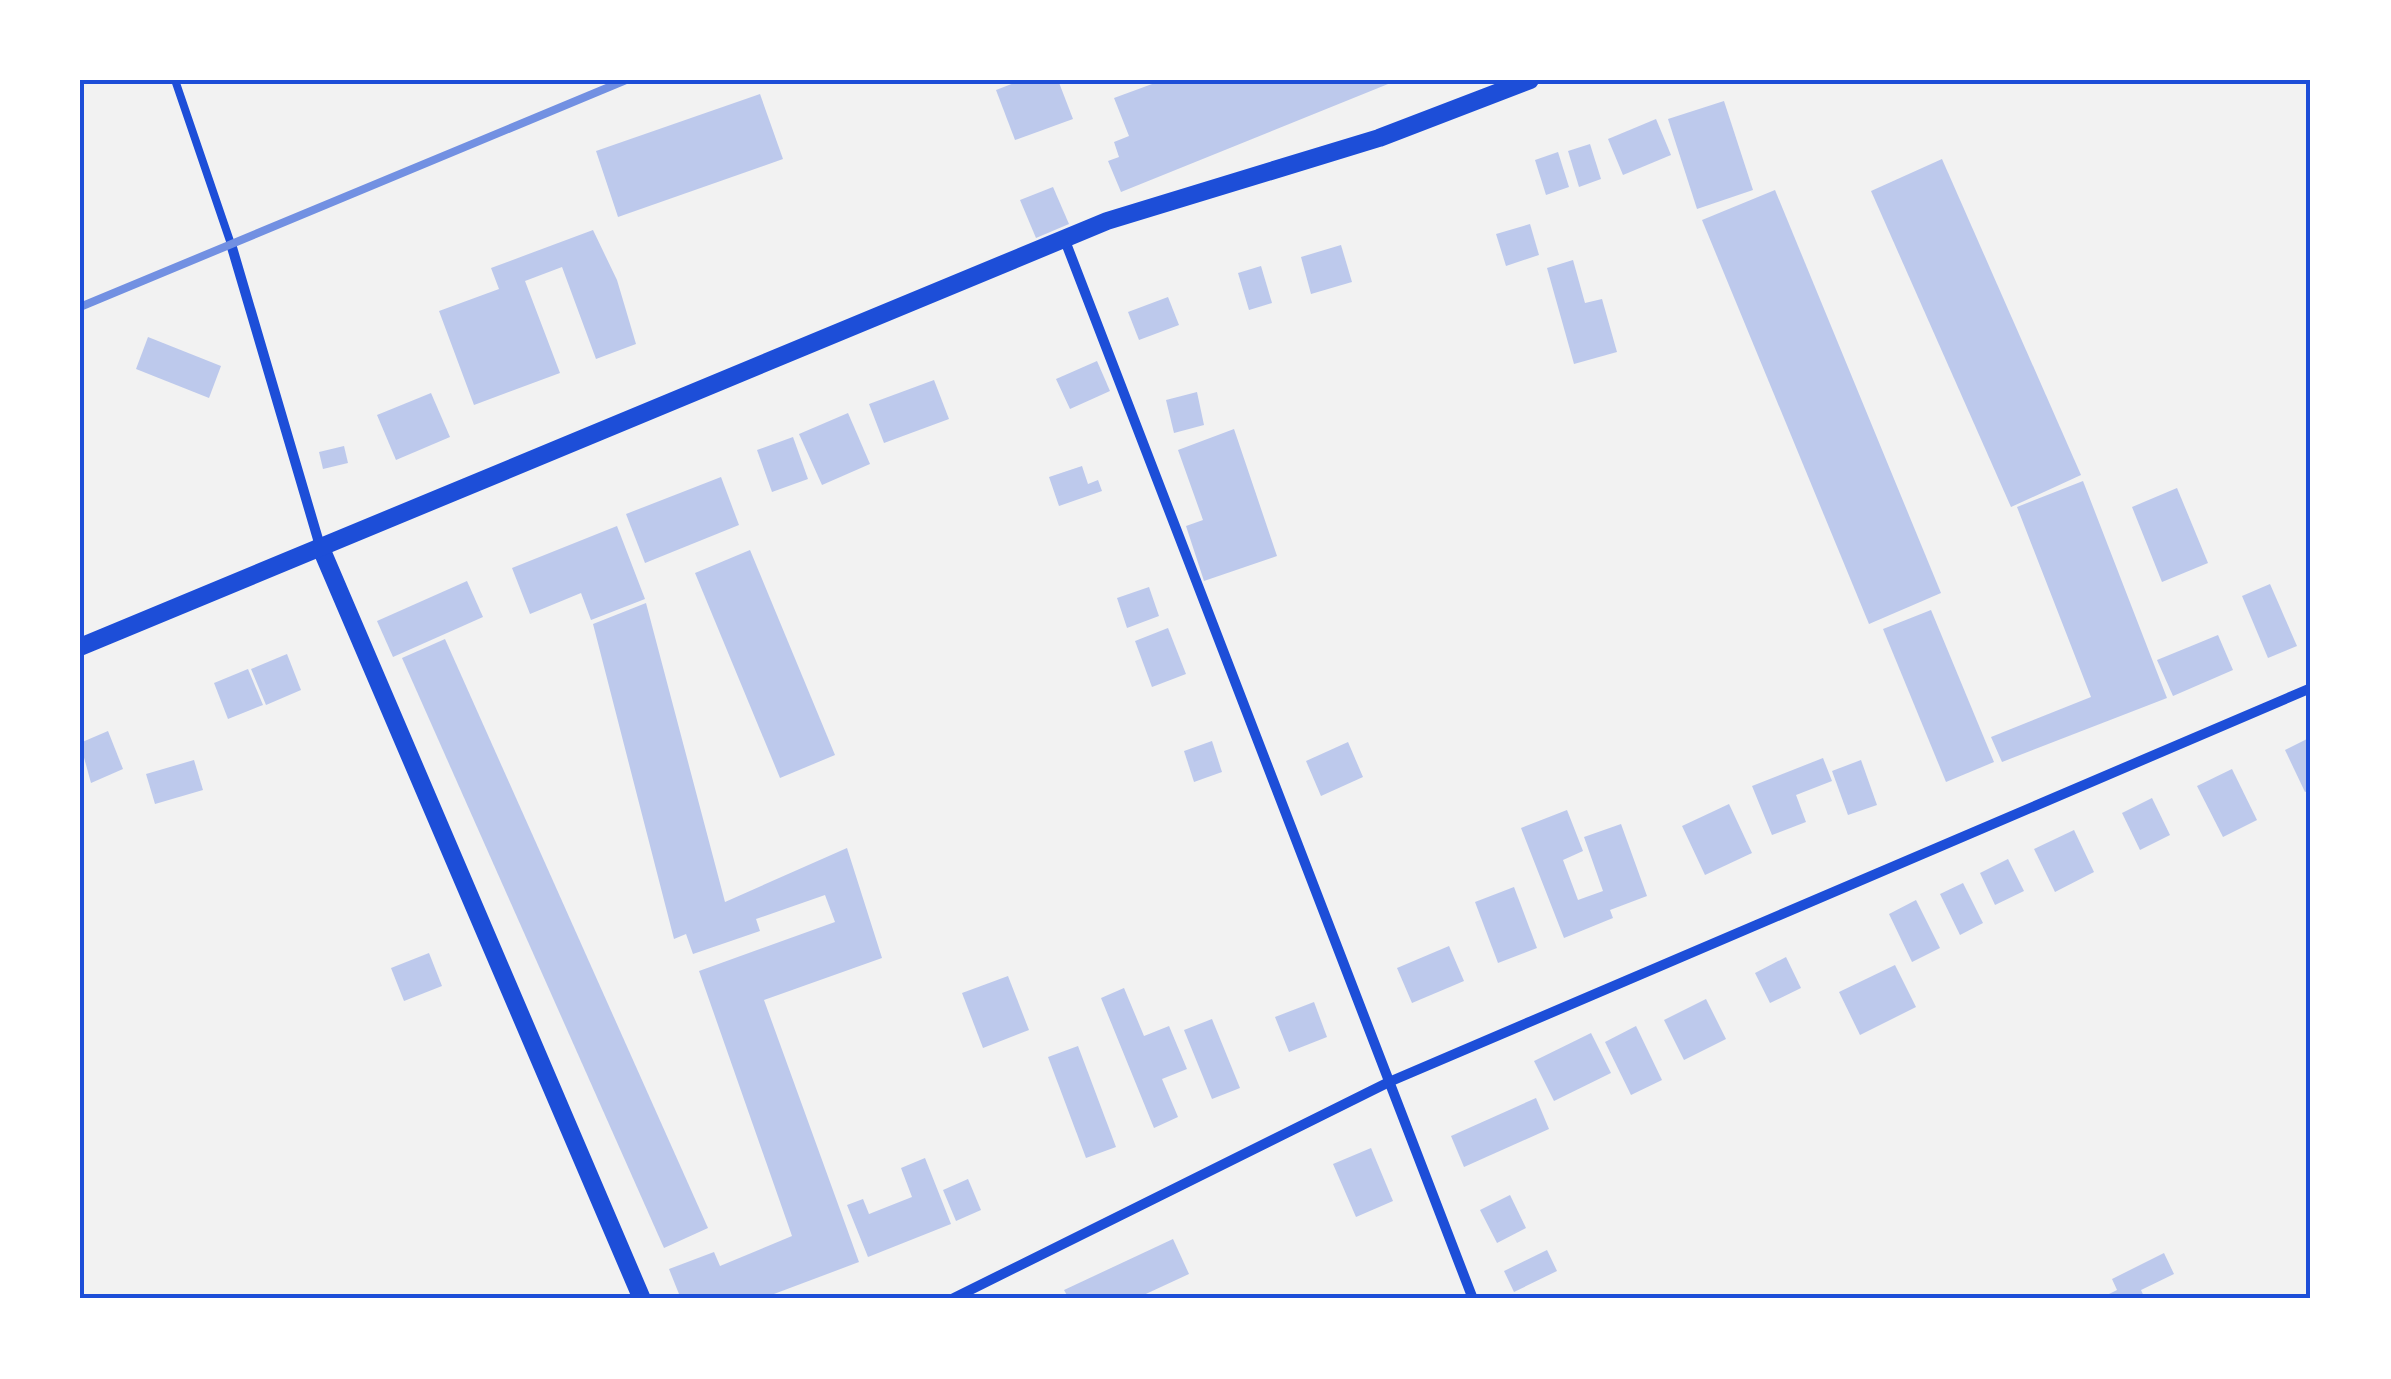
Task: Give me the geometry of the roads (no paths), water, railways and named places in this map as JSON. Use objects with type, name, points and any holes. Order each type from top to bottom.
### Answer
[{"type":"street","points":[[80,647],[1064,238],[1379,138],[1530,80]]},
{"type":"street","points":[[1064,238],[1472,1299]]},
{"type":"street","points":[[231,244],[320,546],[642,1299]]},
{"type":"street","points":[[952,1299],[1389,1082],[2311,688]]},
{"type":"lane","points":[[175,80],[231,244]]},
{"type":"railway","points":[[80,307],[626,80]]}]
